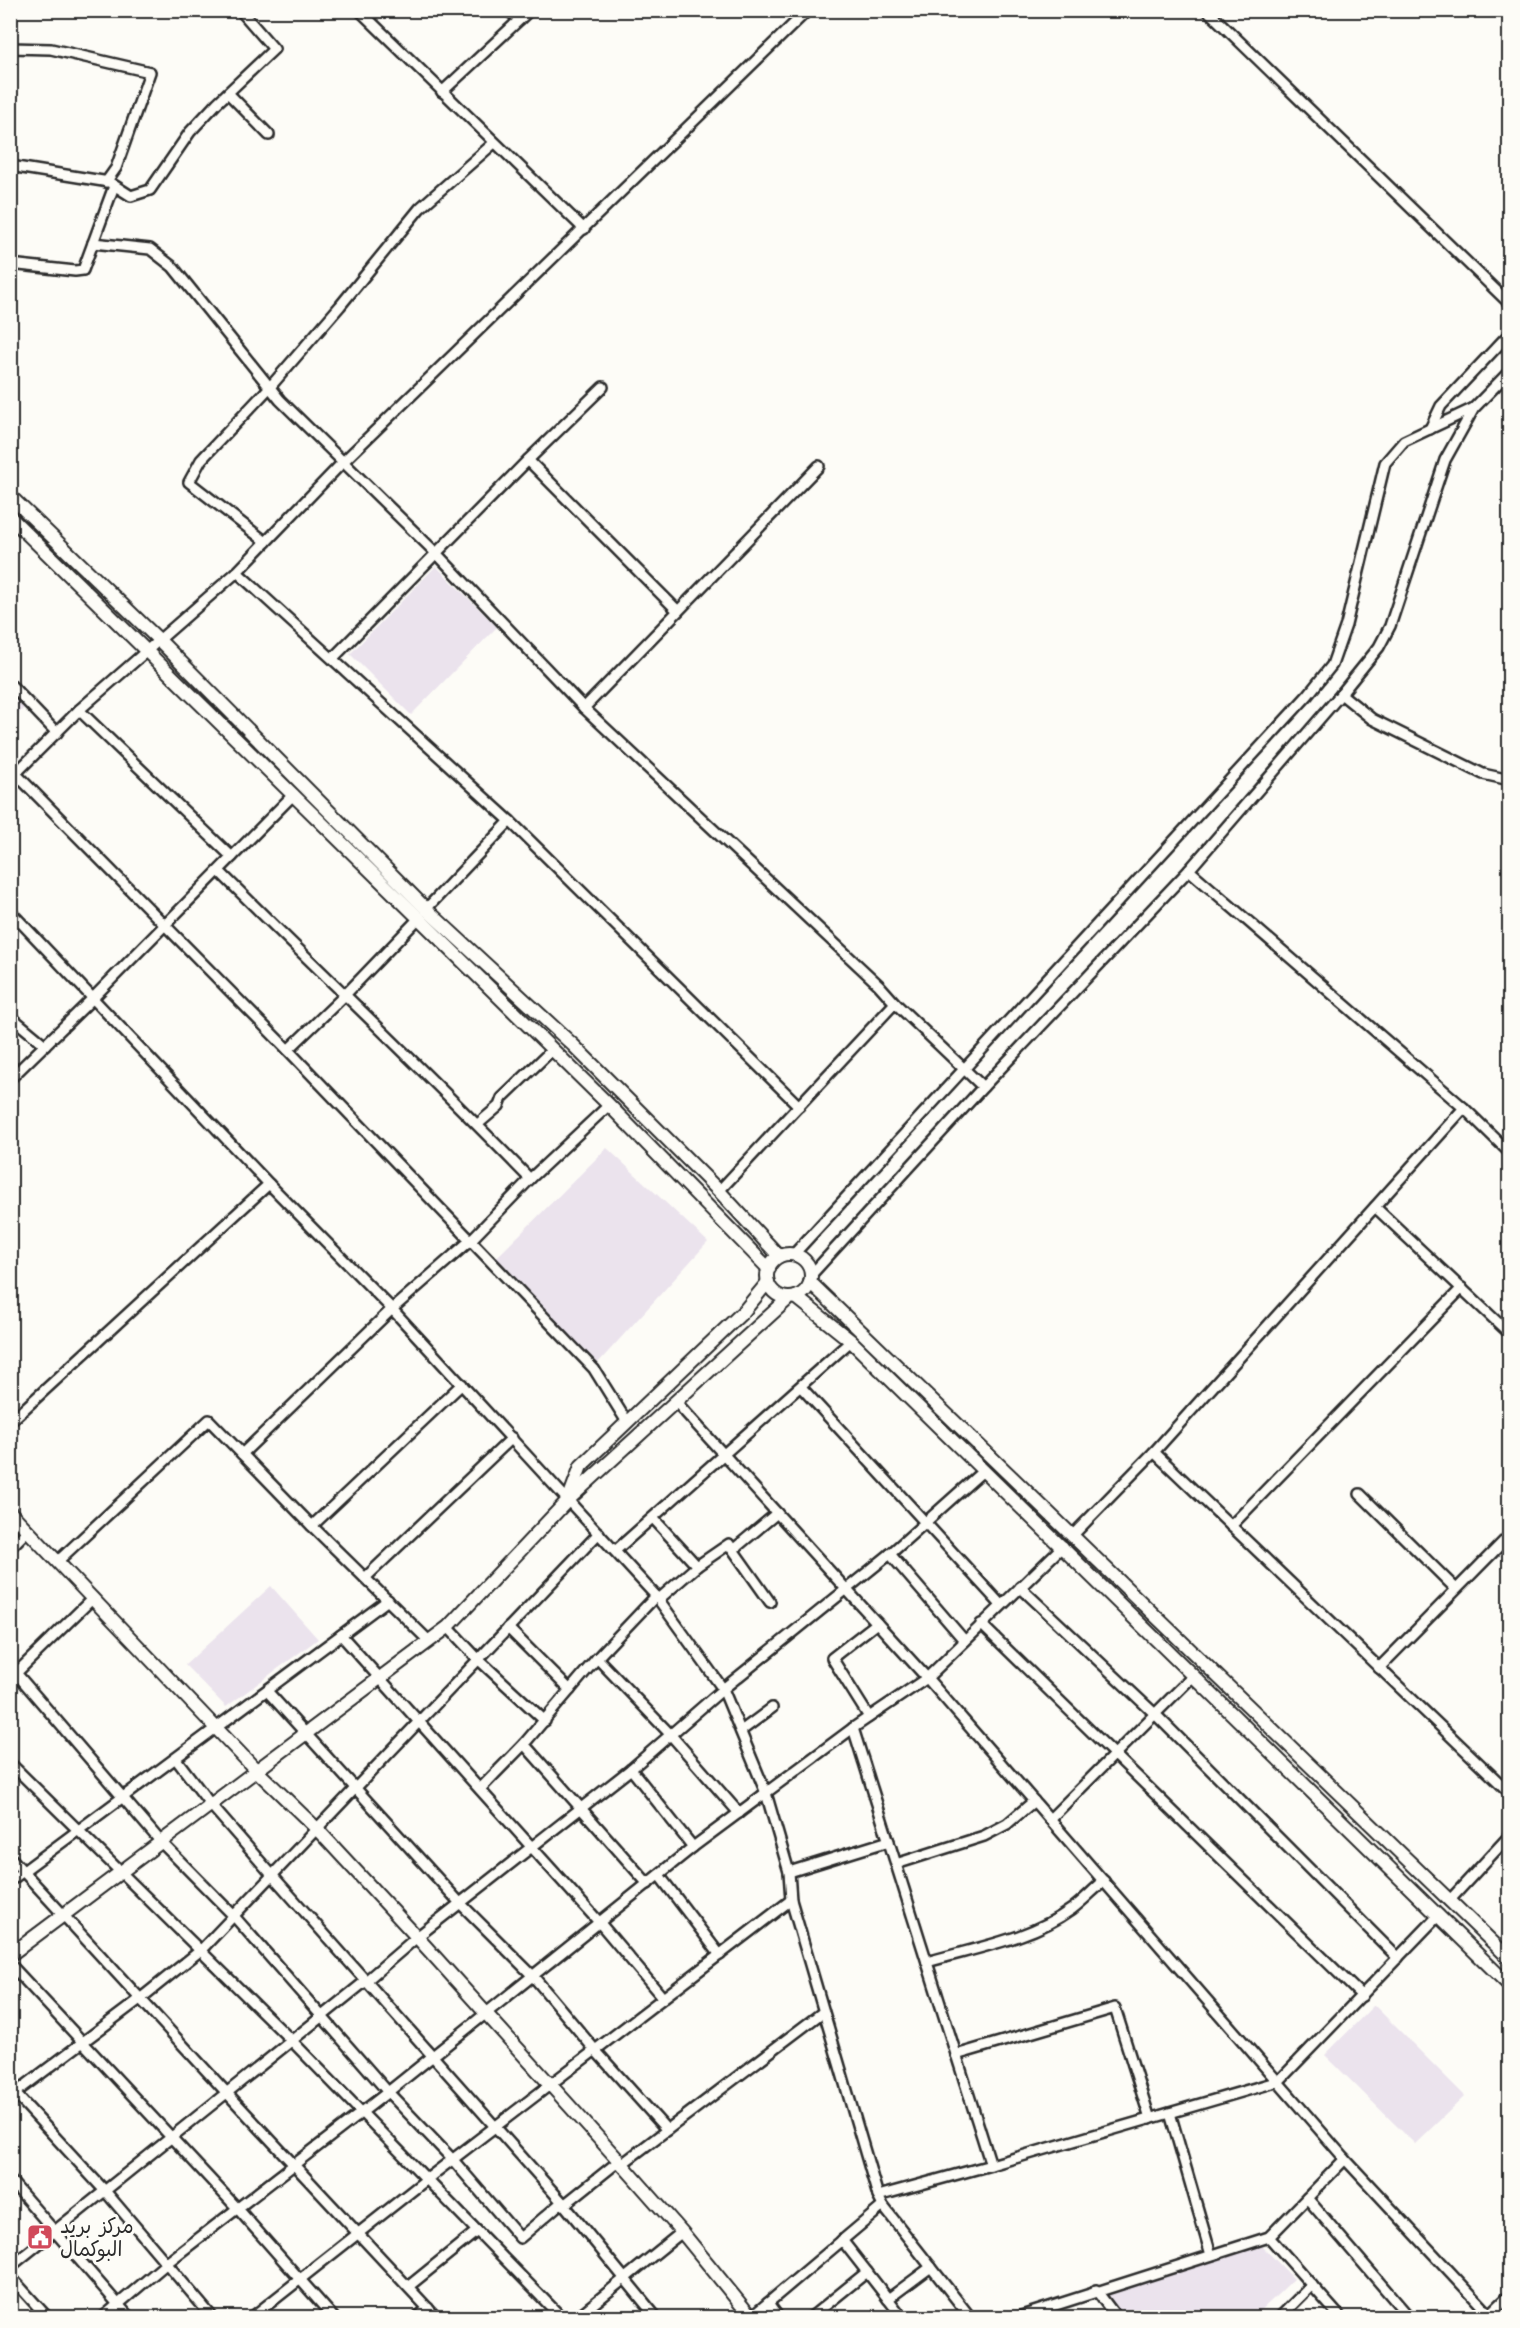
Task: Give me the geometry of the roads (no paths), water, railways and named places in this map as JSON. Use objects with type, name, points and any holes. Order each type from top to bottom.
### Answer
[{"type":"street","points":[[10,166],[110,184],[131,196],[150,190],[190,132],[274,49],[240,10]]},
{"type":"street","points":[[358,10],[584,229]]},
{"type":"street","points":[[507,10],[519,19]]},
{"type":"street","points":[[442,92],[530,10]]},
{"type":"street","points":[[627,1422],[594,1369],[288,1050],[13,776],[79,710],[237,572],[344,461],[807,10]]},
{"type":"street","points":[[1208,10],[1509,304]]},
{"type":"street","points":[[10,48],[51,49],[150,72],[110,184],[83,270],[75,272],[10,264]]},
{"type":"street","points":[[228,93],[269,135]]},
{"type":"street","points":[[266,542],[189,482],[201,460],[270,387],[420,208],[495,143]]},
{"type":"street","points":[[93,243],[150,249],[173,267],[280,400],[437,554],[584,708],[879,985],[982,1088]]},
{"type":"street","points":[[1430,429],[1441,406],[1509,333]]},
{"type":"street","points":[[10,1955],[448,1627],[568,1499],[792,1297],[807,1288],[811,1278],[982,1088],[1189,870],[1379,647],[1390,626],[1445,460],[1474,408],[1509,371]]},
{"type":"street","points":[[1501,379],[1509,387]]},
{"type":"street","points":[[333,658],[603,387]]},
{"type":"street","points":[[794,1254],[1308,695],[1332,665],[1347,625],[1385,463],[1404,441],[1474,408]]},
{"type":"street","points":[[528,460],[678,611]]},
{"type":"street","points":[[584,708],[819,466]]},
{"type":"street","points":[[10,496],[160,641],[552,1050],[769,1269]]},
{"type":"street","points":[[10,517],[294,794],[423,913],[573,1045],[719,1191],[779,1256]]},
{"type":"street","points":[[237,572],[510,821],[799,1106]]},
{"type":"street","points":[[10,684],[57,733]]},
{"type":"street","points":[[1341,694],[1372,720],[1484,774],[1509,780]]},
{"type":"street","points":[[79,710],[232,857]]},
{"type":"street","points":[[10,1079],[294,794]]},
{"type":"street","points":[[288,1050],[344,996],[510,821]]},
{"type":"street","points":[[1189,870],[1464,1108],[1509,1153]]},
{"type":"street","points":[[219,871],[344,996],[478,1124],[530,1179]]},
{"type":"street","points":[[10,911],[269,1184],[392,1309],[512,1438],[658,1597],[708,1665],[723,1689],[766,1793],[789,1872],[791,1900],[878,2196],[971,2318]]},
{"type":"street","points":[[719,1191],[895,1003]]},
{"type":"street","points":[[10,1016],[45,1045]]},
{"type":"street","points":[[478,1124],[499,1106],[502,1098],[552,1050]]},
{"type":"street","points":[[242,1454],[392,1309],[471,1240],[530,1179],[609,1105]]},
{"type":"street","points":[[1072,1536],[1154,1452],[1464,1108]]},
{"type":"street","points":[[10,1422],[269,1184]]},
{"type":"street","points":[[1375,1207],[1509,1334]]},
{"type":"street","points":[[568,1499],[581,1466],[744,1311],[768,1282],[769,1269],[779,1256],[794,1254],[806,1261],[811,1278],[1072,1536],[1509,1959]]},
{"type":"street","points":[[768,1282],[776,1293],[792,1297],[851,1341],[1063,1546],[1509,1986]]},
{"type":"street","points":[[1231,1526],[1461,1288]]},
{"type":"street","points":[[615,1551],[851,1341]]},
{"type":"street","points":[[312,1526],[462,1384]]},
{"type":"street","points":[[801,1387],[1001,1605]]},
{"type":"street","points":[[676,1402],[927,1678],[1345,2159],[1490,2316],[1509,2295]]},
{"type":"street","points":[[58,1562],[209,1420],[429,1641]]},
{"type":"street","points":[[364,1578],[512,1438]]},
{"type":"street","points":[[1154,1452],[1509,1793]]},
{"type":"street","points":[[10,2267],[367,1980],[417,1937],[631,1768],[723,1689],[890,1554],[984,1470]]},
{"type":"street","points":[[1360,1494],[1456,1589]]},
{"type":"street","points":[[10,1512],[417,1937],[682,2232],[751,2317],[883,2205]]},
{"type":"street","points":[[734,1549],[777,1514]]},
{"type":"street","points":[[653,1518],[697,1566]]},
{"type":"street","points":[[10,1548],[28,1530]]},
{"type":"street","points":[[213,2318],[168,2262],[105,2191],[12,2092],[140,1999],[201,1950],[599,1533]]},
{"type":"street","points":[[1379,1668],[1509,1535]]},
{"type":"street","points":[[480,1789],[545,1721],[597,1658],[658,1597],[729,1544],[770,1602]]},
{"type":"street","points":[[102,2318],[168,2262],[388,2092],[693,1847],[853,1728],[927,1678],[1063,1546]]},
{"type":"street","points":[[890,1554],[964,1640]]},
{"type":"street","points":[[1020,1587],[1155,1714],[1398,1958]]},
{"type":"street","points":[[93,1598],[13,1672],[161,1842],[233,1915],[520,2238],[563,2203],[667,2130],[824,2012]]},
{"type":"street","points":[[10,1881],[388,1600]]},
{"type":"street","points":[[869,1717],[832,1658],[877,1623]]},
{"type":"street","points":[[981,1624],[1362,1996]]},
{"type":"street","points":[[448,1627],[478,1659],[545,1721]]},
{"type":"street","points":[[508,1628],[570,1690]]},
{"type":"street","points":[[341,1635],[599,1922],[663,1998]]},
{"type":"street","points":[[597,1658],[670,1734],[739,1813]]},
{"type":"street","points":[[1050,1819],[1194,1675]]},
{"type":"street","points":[[267,1690],[460,1903],[533,1976],[595,2050],[667,2130]]},
{"type":"street","points":[[741,1731],[772,1708]]},
{"type":"street","points":[[853,1728],[991,2165]]},
{"type":"street","points":[[524,1744],[648,1884]]},
{"type":"street","points":[[176,1759],[211,1805],[272,1875],[563,2203],[657,2318]]},
{"type":"street","points":[[10,1763],[80,1829],[362,2111],[562,2318]]},
{"type":"street","points":[[631,1768],[693,1847]]},
{"type":"street","points":[[896,1864],[984,1836],[1007,1824],[1034,1801]]},
{"type":"street","points":[[1449,1900],[1509,1834]]},
{"type":"street","points":[[789,1872],[889,1841]]},
{"type":"street","points":[[10,1857],[437,2318]]},
{"type":"street","points":[[659,1875],[720,1955]]},
{"type":"street","points":[[927,1962],[1022,1934],[1049,1923],[1073,1909],[1104,1881]]},
{"type":"street","points":[[251,2318],[791,1900]]},
{"type":"street","points":[[878,2196],[1279,2081],[1439,1915]]},
{"type":"street","points":[[10,1964],[238,2209],[334,2318]]},
{"type":"street","points":[[956,2055],[1115,2008],[1150,2119]]},
{"type":"street","points":[[1170,2113],[1211,2255]]},
{"type":"street","points":[[1015,2318],[1096,2290],[1269,2237],[1345,2159]]},
{"type":"street","points":[[10,2180],[130,2318]]},
{"type":"street","points":[[1307,2198],[1410,2318]]},
{"type":"street","points":[[409,2286],[477,2231]]},
{"type":"street","points":[[576,2318],[682,2232]]},
{"type":"street","points":[[1269,2237],[1341,2318]]},
{"type":"street","points":[[842,2240],[903,2318]]},
{"type":"street","points":[[888,2299],[931,2267]]},
{"type":"street","points":[[810,2318],[867,2272]]},
{"type":"street","points":[[10,2276],[48,2318]]},
{"type":"street","points":[[1279,2318],[1312,2285]]},
{"type":"street","points":[[1096,2290],[1117,2318]]},
{"type":"street","points":[[768,2303],[778,2318]]},
{"type":"street","points":[[417,2318],[428,2308]]},
{"type":"street","points":[[1040,2309],[1047,2318]]},
{"type":"place","name":"مركز بريد البوكمال","points":[[40,2237]]}]
